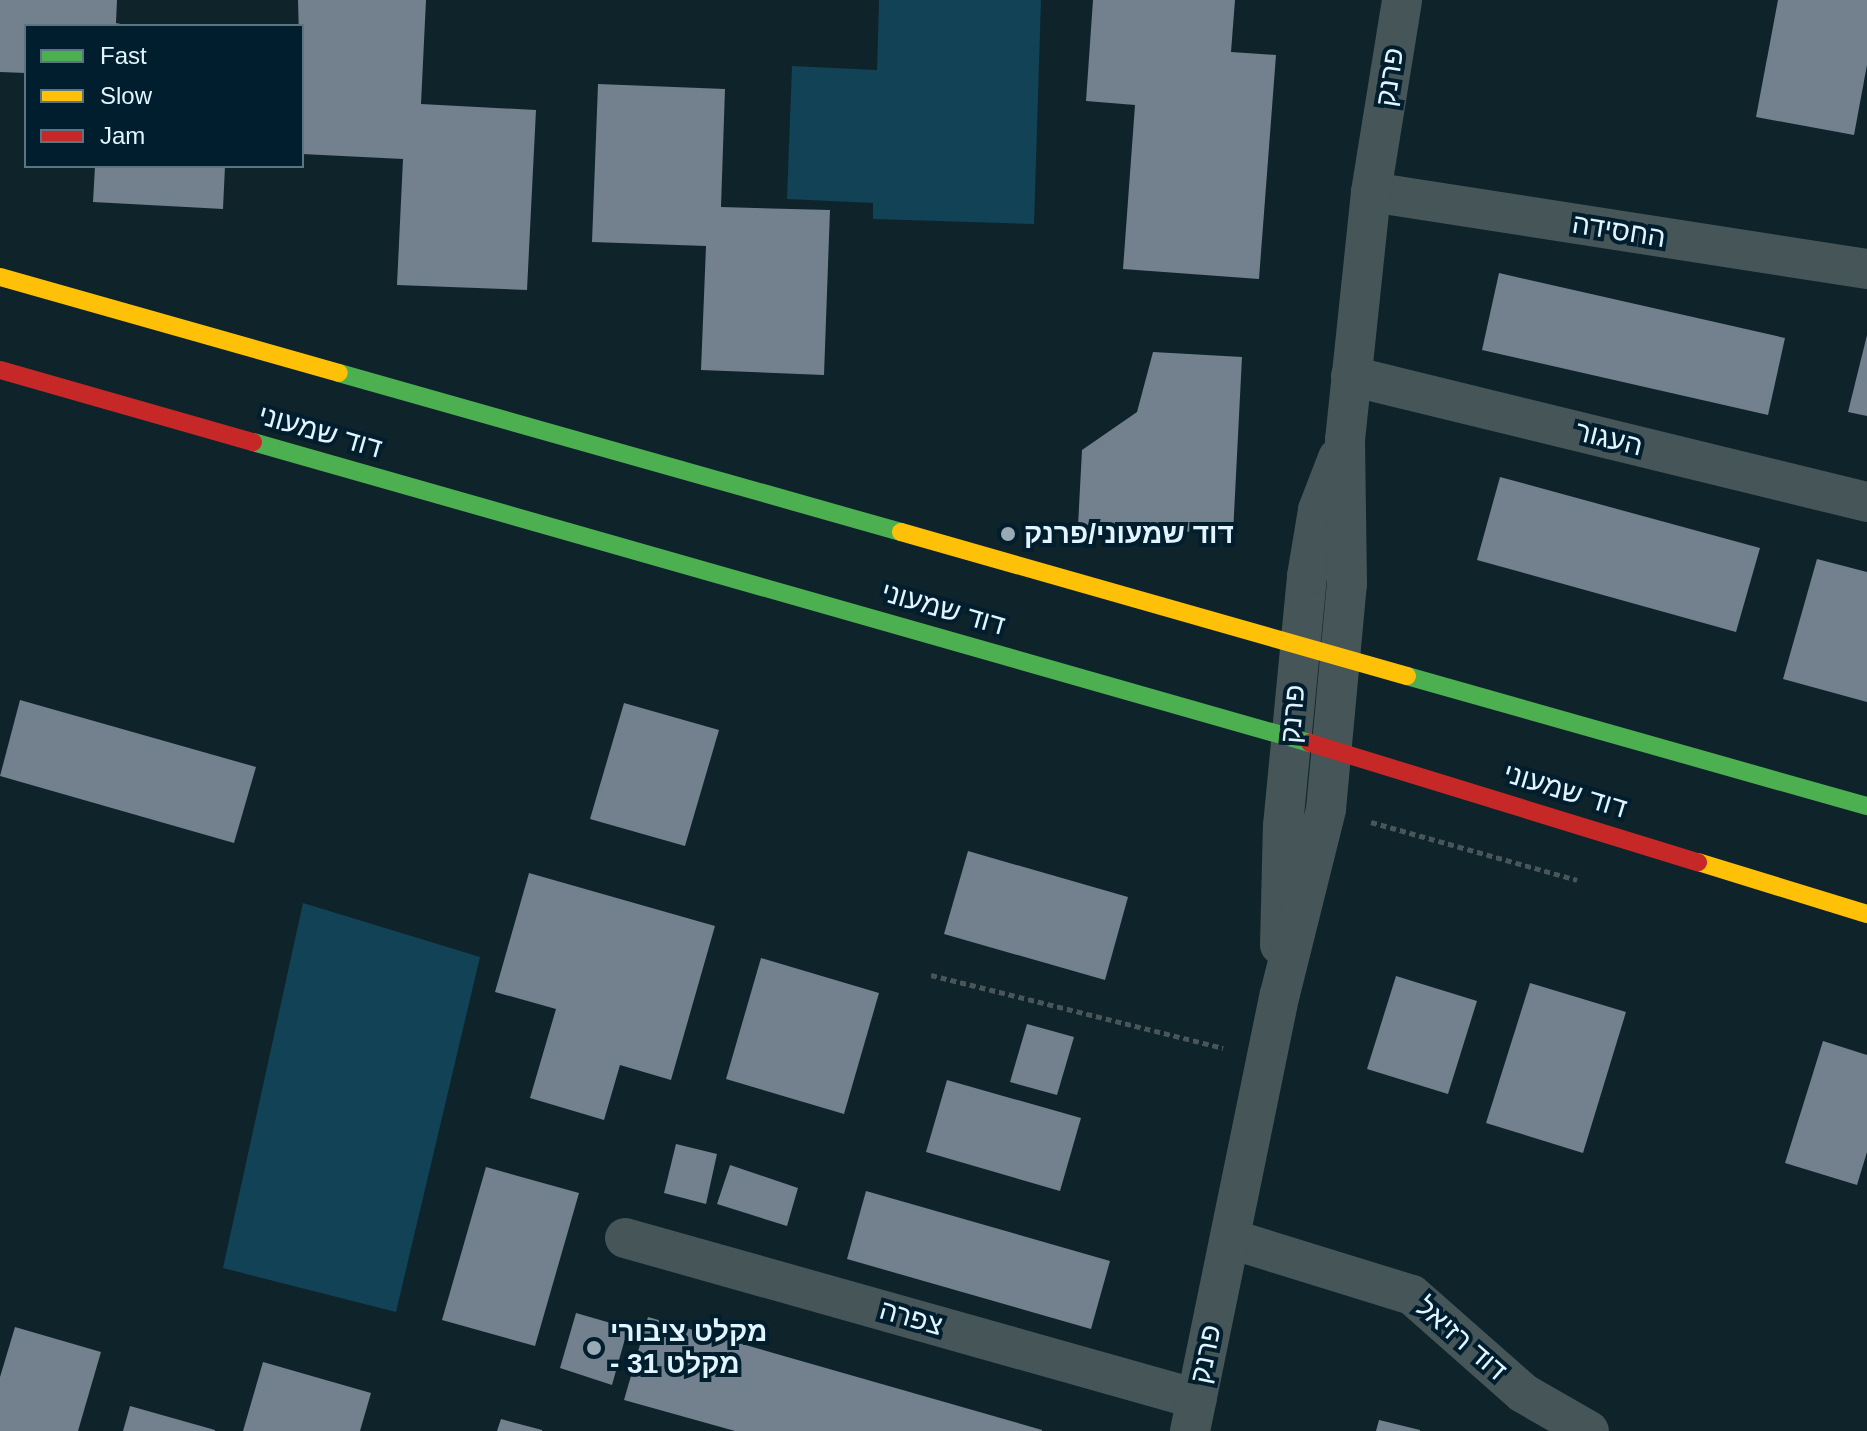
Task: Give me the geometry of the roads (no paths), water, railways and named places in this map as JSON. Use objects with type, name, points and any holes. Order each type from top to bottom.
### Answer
[{"type":"main road","points":[[0,277],[1867,806]]},
{"type":"main road","name":"דוד שמעוני","points":[[0,370],[1291,737],[1867,914]]},
{"type":"street","name":"פרנק","points":[[1194,1415],[1280,994],[1313,875],[1331,749],[1347,584],[1345,440],[1351,376],[1371,192],[1402,0]]},
{"type":"street","name":"החסידה","points":[[1371,192],[1867,269]]},
{"type":"street","name":"העגור","points":[[1351,376],[1867,502]]},
{"type":"street","name":"פרנק","points":[[1280,994],[1279,898],[1291,737],[1311,544],[1345,440]]},
{"type":"street","name":"צפרה","points":[[625,1238],[1194,1415]]},
{"type":"street","name":"דוד רזיאל","points":[[1231,1239],[1412,1295],[1523,1393],[1589,1431]]},
{"type":"place","name":"דוד שמעוני/פרנק","points":[[1008,534]]},
{"type":"place","name":"מקלט ציבורי - מקלט 31","points":[[594,1348]]}]
